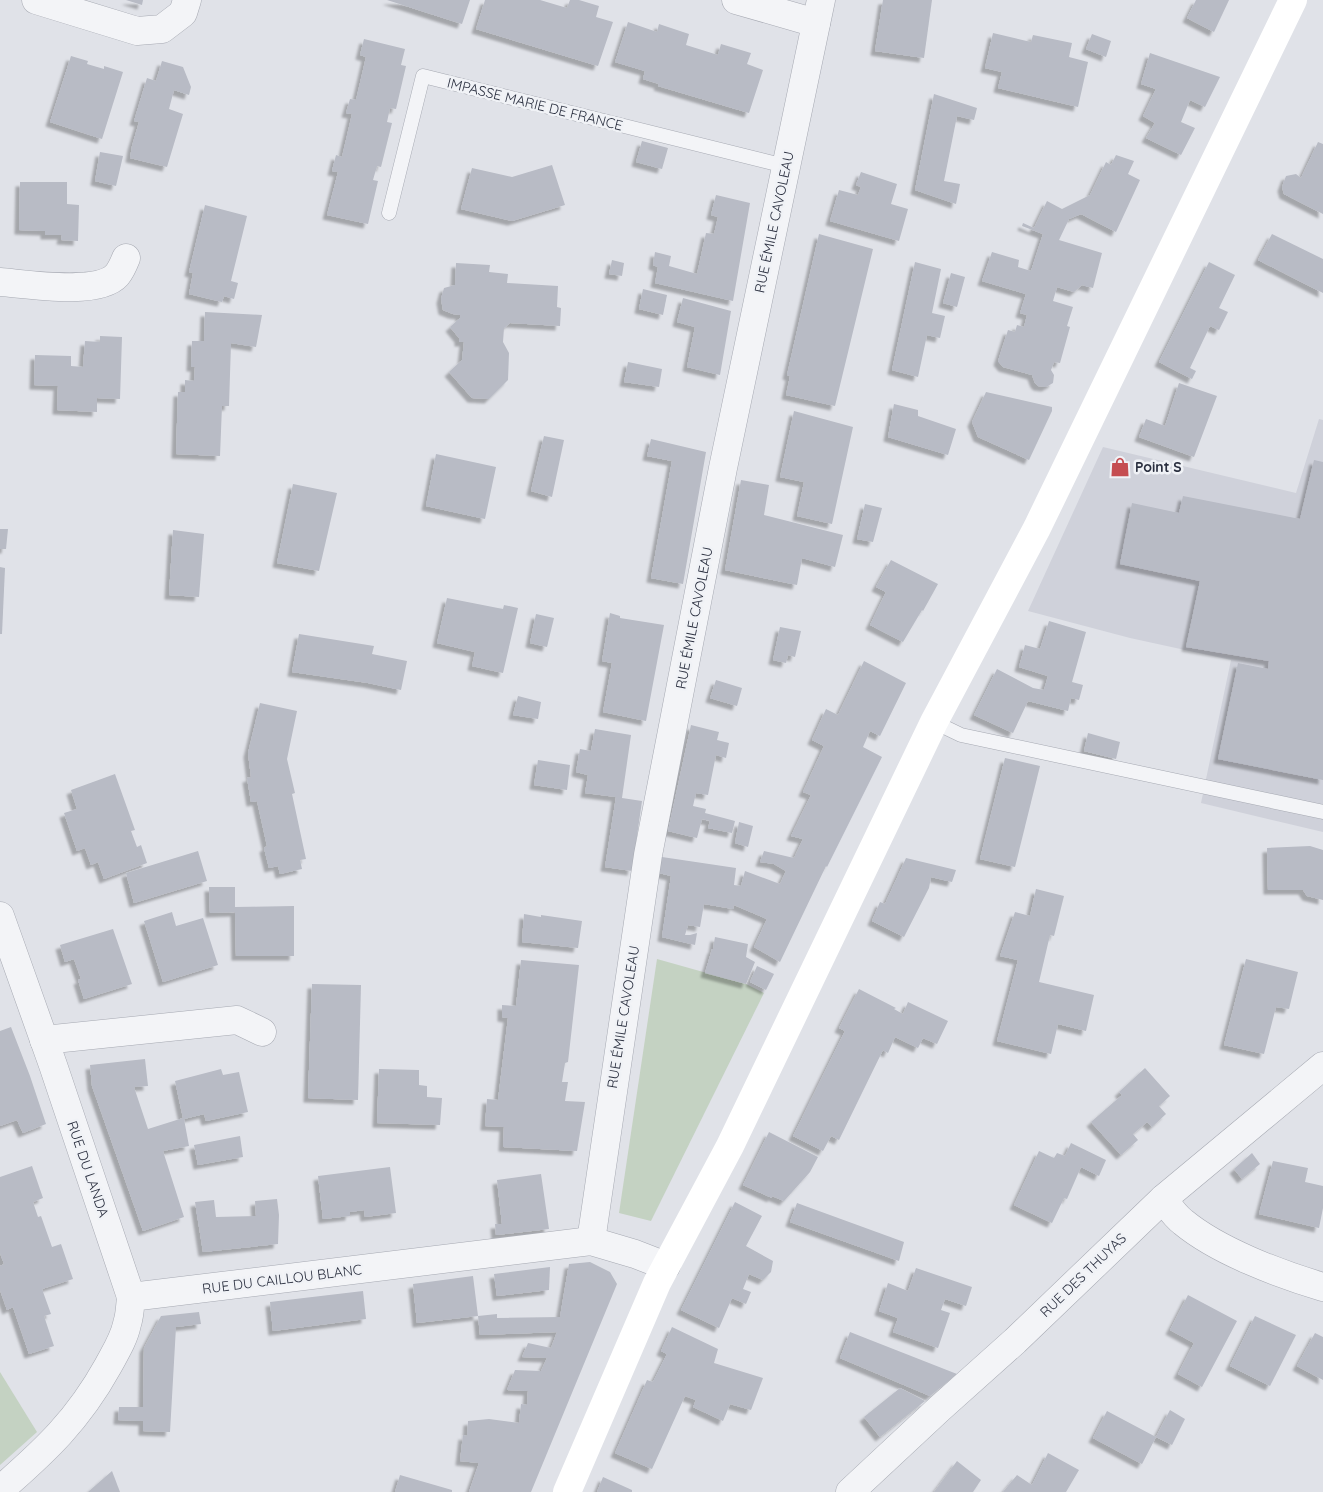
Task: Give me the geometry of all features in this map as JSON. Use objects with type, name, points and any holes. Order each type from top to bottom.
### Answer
[{"type":"street","points":[[36,0],[137,32],[162,29],[183,13],[187,0]]},
{"type":"street","points":[[736,0],[818,12]]},
{"type":"street","points":[[567,1492],[657,1283],[730,1146],[934,722],[1037,528],[1293,0]]},
{"type":"street","name":"RUE ÉMILE CAVOLEAU","points":[[591,1241],[648,855],[723,468],[818,12]]},
{"type":"street","points":[[0,282],[82,288],[102,285],[117,275],[126,258]]},
{"type":"street","name":"RUE DU LANDA","points":[[0,916],[131,1297]]},
{"type":"street","points":[[44,1040],[237,1020],[262,1032]]},
{"type":"street","name":"RUE DES THUYAS","points":[[850,1492],[1015,1341],[1163,1199],[1323,1066]]},
{"type":"street","points":[[1163,1199],[1182,1221],[1200,1234],[1239,1256],[1323,1288]]},
{"type":"street","name":"RUE DU CAILLOU BLANC","points":[[131,1297],[591,1241],[635,1254],[666,1266]]},
{"type":"street","points":[[0,1490],[45,1450],[71,1423],[94,1390],[122,1339],[127,1324],[131,1297]]},
{"type":"lane","name":"IMPASSE MARIE DE FRANCE","points":[[389,214],[423,76],[785,166]]},
{"type":"lane","points":[[934,722],[961,735],[1323,812]]},
{"type":"shaded area","points":[[1319,419],[1323,420],[1323,832],[1201,803],[1231,660],[1130,638],[1028,611],[1103,447],[1296,493]]},
{"type":"green space","points":[[657,959],[746,984],[764,993],[651,1221],[619,1213]]},
{"type":"green space","points":[[0,1372],[37,1432],[0,1465]]},
{"type":"building","points":[[126,0],[143,0],[142,5]]},
{"type":"building","points":[[387,0],[470,0],[462,24]]},
{"type":"building","points":[[485,0],[540,0],[567,8],[570,0],[579,0],[599,6],[596,17],[613,22],[598,66],[476,29]]},
{"type":"building","points":[[883,0],[932,0],[924,58],[875,51]]},
{"type":"building","points":[[1196,0],[1229,0],[1214,32],[1187,18]]},
{"type":"building","points":[[628,22],[657,32],[659,24],[689,34],[686,45],[718,55],[721,44],[751,53],[747,64],[763,70],[749,113],[658,86],[659,84],[643,79],[645,71],[615,62]]},
{"type":"building","points":[[993,33],[1031,42],[1033,35],[1072,43],[1069,57],[1088,62],[1078,107],[998,88],[1002,72],[985,68]]},
{"type":"building","points":[[1092,34],[1111,41],[1106,57],[1086,49]]},
{"type":"building","points":[[364,39],[405,49],[401,65],[406,66],[396,109],[390,108],[387,122],[392,123],[381,167],[377,166],[373,180],[378,181],[368,224],[327,215],[338,172],[332,171],[336,155],[342,157],[352,114],[346,113],[350,99],[356,100],[366,57],[360,55]]},
{"type":"building","points":[[1150,53],[1220,77],[1205,107],[1190,100],[1181,122],[1195,128],[1181,155],[1146,138],[1155,123],[1143,116],[1156,89],[1141,84]]},
{"type":"building","points":[[71,56],[88,61],[87,64],[104,69],[104,66],[123,72],[102,139],[50,122]]},
{"type":"building","points":[[162,61],[183,67],[191,87],[189,95],[174,90],[169,109],[183,114],[167,167],[130,158],[139,122],[134,121],[147,78],[156,81]]},
{"type":"building","points":[[934,94],[977,108],[974,120],[957,116],[944,181],[960,184],[956,204],[915,190]]},
{"type":"building","points":[[642,141],[668,148],[662,169],[636,162]]},
{"type":"building","points":[[1318,142],[1323,144],[1323,214],[1284,194],[1282,187],[1286,176],[1296,174],[1301,178]]},
{"type":"building","points":[[100,152],[123,156],[116,186],[95,181]]},
{"type":"building","points":[[1116,155],[1134,161],[1128,174],[1140,180],[1116,232],[1081,214],[1069,219],[1059,240],[1102,253],[1093,288],[1082,285],[1074,292],[1057,287],[1053,301],[1073,307],[1067,326],[1070,327],[1060,363],[1054,362],[1051,370],[1054,375],[1053,383],[1046,387],[1038,386],[1032,375],[1003,367],[998,361],[1008,330],[1015,332],[1017,325],[1024,327],[1027,315],[1020,313],[1026,294],[982,281],[992,252],[1019,260],[1018,267],[1031,271],[1043,234],[1022,226],[1023,223],[1034,228],[1047,201],[1062,209],[1090,195],[1106,162],[1111,165]]},
{"type":"building","points":[[552,165],[565,205],[512,221],[461,209],[472,168],[512,177]]},
{"type":"building","points":[[861,172],[897,184],[891,204],[908,209],[899,241],[830,221],[839,190],[858,195],[861,187],[856,185]]},
{"type":"building","points":[[20,182],[67,182],[67,204],[79,205],[78,241],[61,240],[62,235],[45,235],[45,231],[19,230]]},
{"type":"building","points":[[716,195],[750,203],[733,301],[655,283],[658,267],[653,265],[655,252],[671,256],[669,266],[697,274],[706,233],[714,234],[718,217],[711,215]]},
{"type":"building","points":[[205,205],[247,216],[231,281],[238,283],[234,299],[224,296],[222,302],[189,294],[193,273],[189,272]]},
{"type":"building","points":[[819,234],[873,249],[835,406],[786,395],[790,376],[787,375]]},
{"type":"building","points":[[1272,234],[1323,259],[1323,293],[1258,260]]},
{"type":"building","points":[[612,260],[624,263],[622,276],[609,274]]},
{"type":"building","points":[[915,262],[941,269],[932,313],[945,316],[940,338],[927,335],[918,377],[892,370]]},
{"type":"building","points":[[1209,262],[1235,275],[1219,308],[1228,312],[1219,330],[1210,326],[1190,368],[1196,371],[1192,379],[1159,362]]},
{"type":"building","points":[[456,263],[490,265],[489,272],[508,274],[507,283],[558,286],[557,307],[561,308],[560,326],[510,323],[504,328],[503,342],[509,353],[508,380],[489,399],[472,398],[449,372],[462,360],[464,342],[459,342],[459,338],[450,327],[460,318],[460,315],[443,310],[441,299],[444,288],[455,285]]},
{"type":"building","points":[[951,273],[965,277],[957,307],[943,303]]},
{"type":"building","points":[[643,289],[667,295],[663,315],[639,309]]},
{"type":"building","points":[[683,298],[731,311],[720,375],[687,367],[695,327],[677,322]]},
{"type":"building","points":[[205,312],[262,315],[256,347],[231,343],[229,406],[222,406],[220,456],[176,454],[178,392],[185,392],[185,380],[194,381],[195,367],[191,367],[192,341],[204,341]]},
{"type":"building","points":[[100,336],[122,337],[120,399],[97,398],[97,412],[57,410],[58,386],[34,385],[35,355],[71,356],[71,366],[83,367],[85,341],[100,342]]},
{"type":"building","points":[[628,362],[662,369],[659,387],[624,382]]},
{"type":"building","points":[[1179,383],[1217,396],[1194,457],[1139,437],[1146,419],[1165,426]]},
{"type":"building","points":[[986,392],[1052,407],[1052,411],[1029,460],[978,437],[972,422]]},
{"type":"building","points":[[894,404],[918,410],[918,416],[956,429],[948,455],[888,437]]},
{"type":"building","points":[[794,411],[853,427],[832,524],[797,516],[804,482],[780,477]]},
{"type":"building","points":[[544,436],[564,440],[552,497],[531,491]]},
{"type":"building","points":[[651,439],[706,452],[683,584],[651,578],[672,461],[647,456]]},
{"type":"building","points":[[436,454],[496,467],[485,519],[426,506]]},
{"type":"building","points":[[1314,460],[1323,462],[1323,780],[1218,759],[1238,663],[1268,669],[1269,661],[1186,647],[1200,581],[1120,564],[1132,503],[1179,513],[1183,496],[1300,519]]},
{"type":"building","points":[[741,480],[769,485],[764,515],[843,535],[835,567],[802,558],[797,585],[725,570]]},
{"type":"building","points":[[293,484],[337,493],[319,571],[277,563]]},
{"type":"building","points":[[865,504],[882,508],[873,542],[857,539]]},
{"type":"building","points":[[0,529],[8,529],[6,549],[0,549]]},
{"type":"building","points":[[173,530],[204,534],[199,597],[169,595]]},
{"type":"building","points":[[891,560],[938,584],[903,642],[870,625],[886,592],[876,587]]},
{"type":"building","points":[[0,567],[5,568],[2,634],[0,634]]},
{"type":"building","points":[[447,598],[503,609],[504,605],[518,608],[503,673],[472,666],[475,652],[437,643]]},
{"type":"building","points":[[610,613],[620,616],[620,618],[664,625],[646,721],[603,712],[612,663],[602,661]]},
{"type":"building","points":[[536,614],[554,618],[547,647],[530,643]]},
{"type":"building","points":[[1049,621],[1086,632],[1072,682],[1083,685],[1079,700],[1071,698],[1068,711],[1028,701],[1013,733],[974,715],[997,669],[1033,688],[1044,690],[1048,676],[1019,667],[1025,645],[1040,649]]},
{"type":"building","points":[[780,627],[801,631],[795,657],[788,655],[786,663],[773,660]]},
{"type":"building","points":[[299,634],[374,646],[372,654],[407,661],[401,690],[368,683],[292,672]]},
{"type":"building","points":[[864,661],[906,683],[880,736],[870,731],[863,747],[882,757],[826,866],[780,962],[754,947],[767,919],[734,905],[733,909],[704,904],[700,927],[688,925],[685,935],[697,933],[695,945],[662,937],[671,876],[659,873],[662,857],[736,868],[734,885],[741,886],[745,871],[780,884],[786,871],[774,864],[760,862],[764,851],[794,858],[803,839],[791,836],[811,795],[803,792],[824,746],[812,740],[826,709],[838,715]]},
{"type":"building","points":[[716,680],[742,688],[737,706],[710,698]]},
{"type":"building","points":[[518,696],[541,702],[538,719],[513,715]]},
{"type":"building","points":[[260,703],[297,711],[287,759],[295,793],[292,794],[306,859],[300,860],[302,869],[280,874],[278,866],[269,868],[264,848],[267,846],[257,801],[251,802],[247,778],[251,777],[248,753]]},
{"type":"building","points":[[691,725],[719,732],[717,740],[729,743],[726,758],[716,755],[708,795],[696,793],[693,806],[706,809],[705,813],[735,821],[732,833],[708,828],[710,821],[702,819],[697,838],[668,831]]},
{"type":"building","points":[[595,729],[631,735],[622,798],[642,801],[632,871],[605,867],[616,797],[585,793],[588,775],[576,772],[580,749],[591,751]]},
{"type":"building","points":[[1088,733],[1120,742],[1116,759],[1084,751]]},
{"type":"building","points":[[1005,758],[1040,766],[1015,867],[980,859]]},
{"type":"building","points":[[538,760],[570,765],[567,790],[534,785]]},
{"type":"building","points":[[115,774],[135,830],[131,831],[137,847],[141,845],[147,863],[104,879],[98,862],[91,865],[85,848],[77,851],[64,813],[77,809],[71,790]]},
{"type":"building","points":[[739,822],[753,826],[748,847],[735,843]]},
{"type":"building","points":[[1310,846],[1323,850],[1323,900],[1307,896],[1303,890],[1268,890],[1267,848]]},
{"type":"building","points":[[198,851],[207,881],[134,903],[126,873]]},
{"type":"building","points":[[906,858],[956,870],[952,882],[931,877],[929,888],[904,937],[872,921],[880,902],[885,904]]},
{"type":"building","points":[[209,887],[235,887],[235,907],[294,906],[294,956],[236,956],[235,912],[210,913]]},
{"type":"building","points":[[1036,889],[1064,896],[1054,936],[1050,935],[1039,982],[1094,995],[1086,1031],[1058,1024],[1051,1054],[997,1041],[1018,960],[1000,956],[1015,912],[1030,916]]},
{"type":"building","points":[[172,912],[176,926],[203,918],[218,965],[163,982],[144,921]]},
{"type":"building","points":[[524,914],[582,921],[578,948],[522,942]]},
{"type":"building","points":[[113,929],[132,984],[84,999],[78,980],[81,979],[74,959],[65,962],[60,945]]},
{"type":"building","points":[[715,937],[748,944],[746,957],[755,962],[746,984],[705,973]]},
{"type":"building","points":[[1246,959],[1298,972],[1289,1009],[1276,1007],[1264,1054],[1224,1045]]},
{"type":"building","points":[[521,960],[579,965],[568,1062],[565,1063],[562,1082],[568,1082],[565,1101],[585,1102],[577,1151],[503,1147],[504,1127],[485,1126],[487,1099],[498,1100],[508,1018],[502,1017],[502,1005],[516,1006]]},
{"type":"building","points":[[757,966],[774,974],[766,990],[750,982]]},
{"type":"building","points":[[312,984],[361,985],[358,1100],[308,1098]]},
{"type":"building","points":[[859,989],[896,1008],[894,1009],[903,1014],[908,1002],[948,1021],[937,1044],[923,1038],[918,1048],[895,1037],[888,1053],[883,1050],[839,1140],[831,1136],[823,1151],[793,1136],[845,1031],[839,1028]]},
{"type":"building","points":[[11,1027],[46,1124],[23,1133],[17,1120],[0,1126],[0,1031]]},
{"type":"building","points":[[145,1059],[148,1086],[134,1087],[148,1129],[183,1118],[175,1081],[221,1069],[223,1075],[239,1072],[248,1112],[206,1121],[204,1114],[184,1119],[189,1146],[163,1151],[184,1217],[143,1231],[92,1086],[90,1065]]},
{"type":"building","points":[[1145,1068],[1170,1096],[1159,1106],[1166,1114],[1152,1127],[1147,1122],[1133,1134],[1138,1140],[1121,1155],[1091,1122],[1122,1095],[1119,1092]]},
{"type":"building","points":[[379,1069],[419,1070],[419,1085],[427,1086],[427,1097],[442,1098],[440,1125],[377,1123]]},
{"type":"building","points":[[769,1132],[818,1157],[810,1172],[784,1201],[772,1196],[772,1198],[743,1185]]},
{"type":"building","points":[[240,1136],[243,1157],[198,1165],[194,1145]]},
{"type":"building","points":[[1071,1143],[1106,1160],[1099,1176],[1081,1167],[1067,1199],[1064,1198],[1052,1223],[1014,1205],[1039,1151],[1054,1158],[1057,1153],[1065,1156]]},
{"type":"building","points":[[1252,1153],[1260,1164],[1242,1179],[1234,1169]]},
{"type":"building","points":[[1273,1161],[1308,1168],[1305,1182],[1323,1186],[1323,1208],[1319,1228],[1259,1214]]},
{"type":"building","points":[[32,1166],[43,1198],[33,1202],[38,1217],[41,1216],[52,1247],[61,1244],[73,1279],[42,1289],[51,1314],[44,1316],[54,1346],[29,1354],[13,1307],[7,1310],[0,1290],[0,1266],[4,1264],[0,1253],[0,1177]]},
{"type":"building","points":[[390,1167],[396,1213],[365,1217],[364,1210],[350,1212],[350,1216],[323,1219],[318,1176]]},
{"type":"building","points":[[541,1174],[549,1229],[496,1235],[495,1224],[502,1224],[497,1180]]},
{"type":"building","points":[[277,1199],[279,1215],[278,1244],[203,1252],[195,1202],[214,1200],[216,1217],[256,1216],[255,1201]]},
{"type":"building","points":[[735,1202],[762,1216],[746,1246],[773,1261],[771,1272],[763,1280],[749,1274],[743,1289],[751,1292],[746,1304],[732,1298],[719,1328],[681,1310]]},
{"type":"building","points":[[797,1203],[904,1242],[899,1261],[790,1222]]},
{"type":"building","points":[[590,1262],[610,1272],[617,1284],[531,1492],[469,1492],[479,1463],[460,1461],[463,1435],[467,1436],[468,1421],[489,1419],[519,1423],[521,1404],[527,1405],[528,1391],[507,1390],[515,1370],[541,1371],[547,1358],[522,1357],[528,1343],[551,1348],[557,1332],[480,1335],[478,1316],[497,1314],[497,1318],[560,1317],[569,1264]]},
{"type":"building","points":[[550,1267],[549,1290],[497,1296],[494,1274]]},
{"type":"building","points":[[916,1268],[972,1287],[966,1306],[945,1299],[941,1310],[950,1313],[938,1348],[893,1332],[898,1318],[879,1311],[888,1283],[908,1291]]},
{"type":"building","points":[[473,1276],[478,1316],[417,1323],[413,1284]]},
{"type":"building","points":[[363,1291],[366,1319],[273,1331],[270,1302]]},
{"type":"building","points":[[1188,1295],[1237,1321],[1202,1387],[1178,1374],[1194,1343],[1170,1330]]},
{"type":"building","points":[[199,1312],[201,1324],[176,1327],[170,1432],[143,1431],[143,1421],[118,1420],[119,1407],[143,1407],[144,1348],[161,1316]]},
{"type":"building","points":[[1255,1316],[1296,1335],[1270,1386],[1230,1366]]},
{"type":"building","points":[[672,1327],[718,1349],[714,1363],[763,1378],[751,1410],[730,1404],[723,1421],[693,1407],[696,1400],[685,1396],[652,1469],[615,1453],[647,1380],[653,1382],[667,1354],[661,1351]]},
{"type":"building","points":[[850,1332],[957,1374],[930,1396],[840,1358]]},
{"type":"building","points":[[1315,1333],[1323,1337],[1323,1380],[1297,1366]]},
{"type":"building","points":[[900,1388],[925,1401],[880,1437],[864,1417]]},
{"type":"building","points":[[1170,1410],[1185,1419],[1172,1445],[1156,1437]]},
{"type":"building","points":[[1107,1411],[1156,1437],[1142,1464],[1093,1438]]},
{"type":"building","points":[[1048,1453],[1079,1470],[1066,1492],[1003,1492],[1017,1475],[1032,1485]]},
{"type":"building","points":[[957,1461],[981,1480],[973,1492],[934,1492]]},
{"type":"building","points":[[112,1471],[120,1492],[88,1492]]},
{"type":"building","points":[[400,1475],[452,1490],[452,1492],[395,1492]]},
{"type":"building","points":[[603,1477],[632,1490],[632,1492],[597,1492]]},
{"type":"place","name":"Point S","points":[[1120,467]]}]
